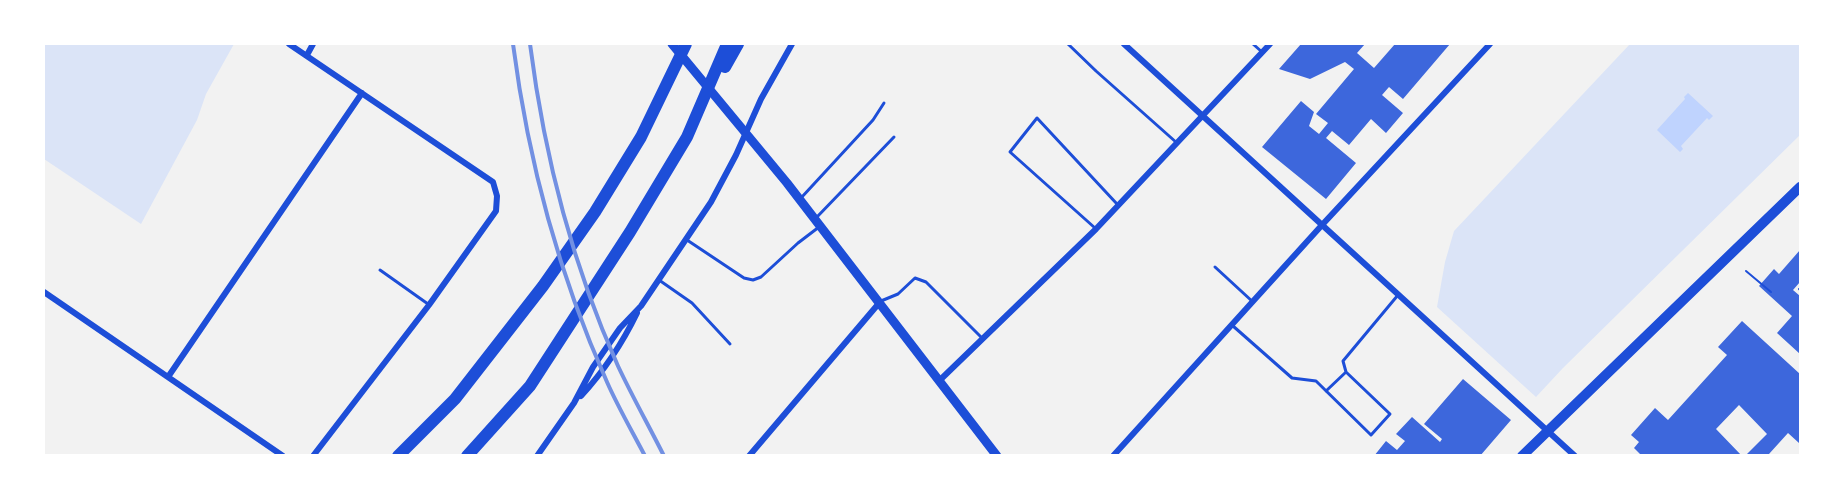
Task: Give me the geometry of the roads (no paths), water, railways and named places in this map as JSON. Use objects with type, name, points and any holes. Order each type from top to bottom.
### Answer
[{"type":"highway","points":[[398,456],[455,399],[543,286],[595,212],[641,137],[686,44]]},
{"type":"highway","points":[[687,137],[727,44]]},
{"type":"highway","points":[[467,456],[530,386],[630,232],[687,137],[738,44]]},
{"type":"main road","points":[[672,44],[818,222],[997,456]]},
{"type":"main road","points":[[1522,456],[1800,187]]},
{"type":"street","points":[[289,44],[493,182],[497,195],[496,211],[429,305],[313,456]]},
{"type":"street","points":[[307,55],[313,44]]},
{"type":"street","points":[[537,456],[574,403],[593,367],[620,327],[640,306],[659,280],[711,202],[761,99],[792,44]]},
{"type":"street","points":[[1124,44],[1575,456]]},
{"type":"street","points":[[940,380],[1096,229],[1270,44]]},
{"type":"street","points":[[1113,456],[1490,44]]},
{"type":"street","points":[[168,377],[362,93]]},
{"type":"street","points":[[44,292],[283,456]]},
{"type":"street","points":[[749,456],[880,302]]},
{"type":"street","points":[[574,403],[599,376],[625,339],[640,306]]},
{"type":"lane","points":[[1068,44],[1177,142]]},
{"type":"lane","points":[[1253,44],[1262,52]]},
{"type":"lane","points":[[799,199],[873,120],[884,103]]},
{"type":"lane","points":[[1096,229],[1010,152],[1037,118],[1118,206]]},
{"type":"lane","points":[[687,240],[744,278],[753,280],[761,277],[818,222],[894,137]]},
{"type":"lane","points":[[1215,267],[1252,302]]},
{"type":"lane","points":[[380,270],[429,305]]},
{"type":"lane","points":[[880,302],[898,294],[915,278],[926,282],[982,338]]},
{"type":"lane","points":[[659,280],[692,303],[730,344]]},
{"type":"lane","points":[[1232,324],[1292,378],[1316,381],[1371,435],[1390,414],[1346,372],[1343,361],[1399,295]]},
{"type":"lane","points":[[1326,391],[1346,372]]},
{"type":"water","points":[[1688,93],[1713,116],[1709,120],[1707,118],[1681,146],[1683,149],[1680,152],[1657,130]]},
{"type":"railway","points":[[513,44],[527,131],[560,259],[607,382],[645,456]]},
{"type":"railway","points":[[530,44],[552,167],[587,288],[618,366],[664,456]]}]
